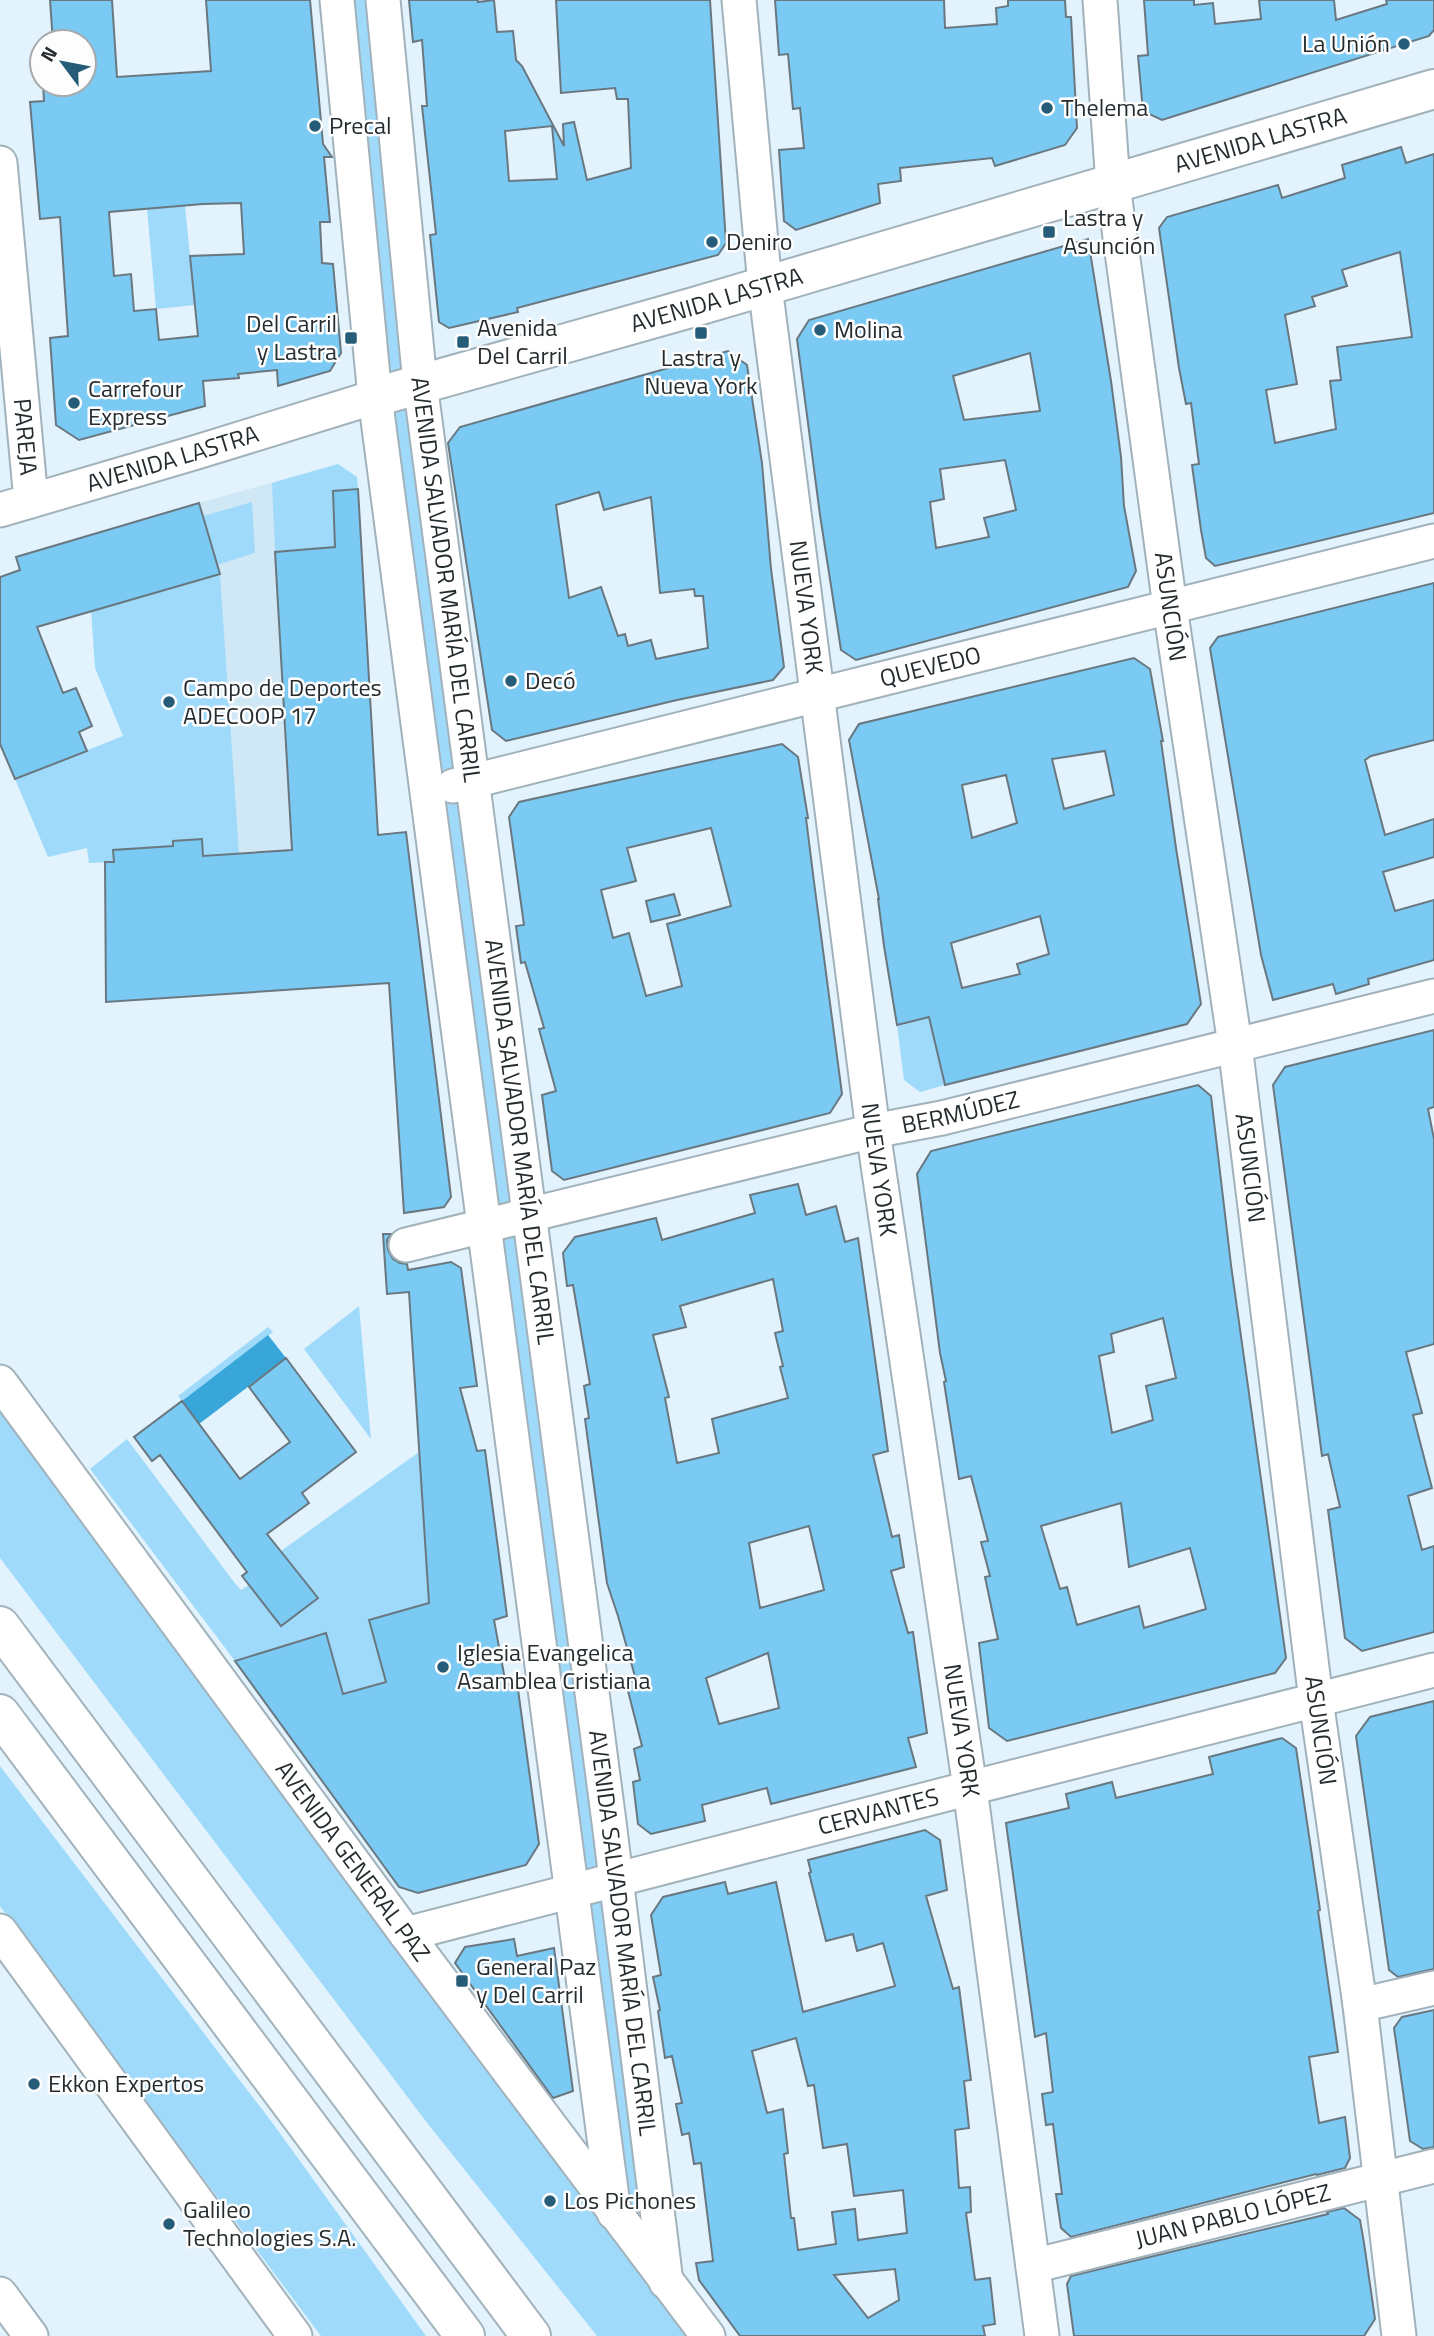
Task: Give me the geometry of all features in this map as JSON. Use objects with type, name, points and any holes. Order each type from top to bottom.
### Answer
[{"type":"main road","name":"AVENIDA LASTRA","points":[[375,397],[1113,185],[1434,89]]},
{"type":"main road","points":[[0,1626],[531,2336]]},
{"type":"main road","points":[[0,1714],[456,2327]]},
{"type":"main road","points":[[485,2274],[544,2336]]},
{"type":"street","name":"AVENIDA SALVADOR MARÍA DEL CARRIL","points":[[337,0],[375,397],[614,2213]]},
{"type":"street","name":"AVENIDA SALVADOR MARÍA DEL CARRIL","points":[[383,0],[421,383],[617,1879],[666,2282]]},
{"type":"street","name":"NUEVA YORK","points":[[739,0],[765,286],[873,1131],[970,1788],[1042,2336]]},
{"type":"street","name":"ASUNCIÓN","points":[[1100,0],[1113,185],[1170,607],[1235,1045],[1316,1700],[1360,2005],[1399,2336]]},
{"type":"street","name":"PAREJA","points":[[0,163],[16,506]]},
{"type":"street","name":"AVENIDA LASTRA","points":[[16,506],[375,397]]},
{"type":"street","name":"QUEVEDO","points":[[427,792],[1434,541]]},
{"type":"street","name":"BERMÚDEZ","points":[[406,1245],[530,1217],[873,1131],[942,1118],[1434,996]]},
{"type":"street","name":"AVENIDA GENERAL PAZ","points":[[0,1382],[406,1934],[708,2336]]},
{"type":"street","name":"CERVANTES","points":[[406,1934],[1434,1670]]},
{"type":"street","points":[[0,1931],[295,2336]]},
{"type":"street","points":[[1360,2005],[1434,1988]]},
{"type":"street","name":"JUAN PABLO LÓPEZ","points":[[1033,2266],[1434,2166]]},
{"type":"street","points":[[0,2294],[31,2336]]},
{"type":"shaded area","points":[[337,0],[383,0],[666,2282],[614,2213]]},
{"type":"shaded area","points":[[185,206],[195,305],[156,309],[147,209]]},
{"type":"shaded area","points":[[338,464],[357,477],[389,983],[106,1002],[105,862],[113,861],[113,850],[145,847],[173,857],[173,841],[202,839],[203,856],[220,574],[199,503]]},
{"type":"shaded area","points":[[338,464],[357,477],[358,489],[333,491],[335,547],[275,552],[272,483]]},
{"type":"shaded area","name":"Campo de Deportes ADECOOP 17","points":[[252,502],[255,553],[217,565],[220,574],[239,853],[203,856],[202,840],[173,858],[145,847],[113,850],[114,862],[89,863],[87,848],[48,857],[15,779],[123,736],[95,668],[86,536],[199,503],[203,516]]},
{"type":"shaded area","points":[[929,1017],[945,1085],[920,1092],[904,1080],[897,1025]]},
{"type":"shaded area","points":[[359,1306],[371,1439],[304,1349]]},
{"type":"shaded area","points":[[268,1327],[273,1332],[182,1401],[178,1396]]},
{"type":"shaded area","points":[[268,1335],[286,1358],[199,1424],[182,1401]]},
{"type":"shaded area","points":[[0,1406],[686,2336],[597,2336],[428,2124],[0,1558]]},
{"type":"shaded area","points":[[127,1439],[234,1582],[241,1590],[249,1585],[282,1626],[317,1598],[281,1551],[419,1452],[429,1603],[385,1616],[386,1681],[343,1694],[325,1633],[235,1661],[90,1469]]},
{"type":"shaded area","points":[[0,1766],[274,2125],[426,2336],[321,2336],[0,1906]]},
{"type":"building","points":[[50,0],[112,0],[117,77],[211,71],[206,0],[310,0],[323,144],[332,157],[324,157],[330,222],[320,222],[322,263],[333,264],[341,353],[330,371],[278,386],[277,370],[238,374],[239,378],[203,381],[205,406],[79,440],[56,425],[50,338],[68,336],[60,217],[40,219],[30,102],[44,101],[44,98],[98,98],[98,28],[52,28]],"holes":[[[241,203],[244,254],[190,256],[198,336],[159,340],[156,309],[134,311],[131,274],[114,276],[109,212]]]},
{"type":"building","points":[[409,0],[494,0],[497,32],[513,31],[516,60],[522,66],[564,146],[563,124],[574,122],[587,180],[631,168],[628,99],[617,99],[615,88],[561,93],[556,0],[710,0],[726,243],[718,255],[517,308],[518,312],[449,328],[439,322],[430,235],[436,234],[422,106],[427,106],[422,40],[413,42]],"holes":[[[552,126],[557,179],[509,181],[505,131]]]},
{"type":"building","points":[[775,0],[944,0],[945,28],[997,24],[996,8],[1008,6],[1008,0],[1065,0],[1066,17],[1071,17],[1077,128],[1065,145],[995,166],[992,158],[900,168],[901,181],[878,184],[880,203],[796,230],[784,221],[779,150],[804,148],[800,108],[793,109],[788,54],[779,55]]},
{"type":"building","points":[[1144,0],[1194,0],[1194,5],[1213,3],[1215,24],[1261,19],[1259,0],[1334,0],[1336,20],[1387,4],[1386,0],[1434,0],[1434,30],[1429,36],[1162,120],[1143,111],[1138,56],[1148,55]]},
{"type":"building","points":[[1401,147],[1406,163],[1434,154],[1434,513],[1215,566],[1206,558],[1201,530],[1192,465],[1199,464],[1191,403],[1186,404],[1179,368],[1159,228],[1167,217],[1278,185],[1282,198],[1345,178],[1342,165]],"holes":[[[1400,252],[1412,337],[1337,347],[1341,380],[1330,381],[1336,429],[1275,443],[1266,390],[1297,384],[1285,315],[1315,306],[1312,297],[1347,286],[1342,270]]]},
{"type":"building","points":[[1088,239],[1111,381],[1124,506],[1136,571],[1128,587],[856,660],[841,650],[797,339],[809,320]],"holes":[[[1030,353],[1040,411],[964,420],[953,376]],[[1005,460],[1016,510],[984,518],[989,537],[936,548],[930,502],[944,499],[940,469]]]},
{"type":"building","points":[[728,351],[747,365],[762,463],[771,569],[784,667],[773,680],[506,741],[492,730],[448,443],[460,427]],"holes":[[[599,492],[604,510],[651,497],[660,593],[694,589],[695,596],[703,596],[708,648],[656,659],[651,640],[628,646],[625,634],[618,636],[601,587],[569,598],[556,505]]]},
{"type":"building","points":[[358,489],[378,835],[406,832],[451,1197],[444,1207],[404,1213],[389,983],[106,1002],[105,862],[114,862],[113,850],[173,846],[173,841],[202,839],[203,856],[292,850],[275,552],[335,547],[333,491]]},
{"type":"building","points":[[199,503],[220,574],[37,627],[63,693],[76,688],[92,726],[79,732],[87,751],[15,779],[0,744],[0,577],[20,570],[16,557]]},
{"type":"building","points":[[1434,583],[1434,740],[1371,756],[1365,760],[1385,835],[1434,819],[1434,857],[1383,872],[1395,911],[1434,900],[1434,960],[1368,979],[1369,984],[1336,994],[1333,984],[1273,1000],[1261,955],[1210,648],[1218,637]]},
{"type":"building","points":[[1134,658],[1150,669],[1201,1004],[1187,1024],[945,1085],[929,1017],[897,1025],[879,899],[849,740],[859,724]],"holes":[[[1105,751],[1114,795],[1064,809],[1052,759]],[[1006,775],[1017,823],[972,838],[962,785]],[[1040,916],[1049,954],[1017,964],[1020,974],[962,988],[951,943]]]},
{"type":"building","points":[[782,744],[798,757],[842,1094],[830,1113],[564,1180],[552,1171],[542,1095],[556,1091],[539,1029],[544,1028],[525,962],[521,963],[516,926],[524,925],[509,817],[519,802]],"holes":[[[711,828],[731,906],[667,924],[682,986],[646,996],[629,933],[613,938],[601,890],[636,881],[627,848]]]},
{"type":"building","points":[[674,894],[680,915],[651,922],[646,901]]},
{"type":"building","points":[[1434,1030],[1434,1107],[1428,1109],[1434,1139],[1434,1344],[1406,1352],[1422,1413],[1413,1415],[1432,1488],[1408,1496],[1422,1550],[1434,1546],[1434,1632],[1362,1651],[1345,1638],[1328,1510],[1340,1507],[1328,1454],[1322,1456],[1273,1085],[1285,1067]]},
{"type":"building","points":[[1198,1085],[1211,1096],[1231,1265],[1286,1658],[1275,1673],[1007,1741],[989,1728],[979,1643],[998,1639],[985,1577],[990,1576],[981,1542],[988,1541],[971,1476],[959,1479],[940,1353],[917,1174],[931,1151]],"holes":[[[1163,1318],[1176,1378],[1146,1386],[1153,1420],[1112,1433],[1099,1356],[1114,1352],[1111,1334]],[[1121,1503],[1129,1567],[1190,1548],[1206,1609],[1144,1628],[1139,1606],[1077,1625],[1067,1587],[1060,1589],[1041,1526]]]},
{"type":"building","points":[[798,1184],[806,1215],[836,1206],[845,1242],[858,1238],[888,1451],[873,1455],[892,1537],[899,1535],[904,1567],[891,1571],[908,1633],[913,1632],[927,1733],[908,1738],[916,1767],[771,1804],[767,1788],[702,1805],[705,1821],[651,1834],[638,1824],[633,1782],[640,1780],[634,1749],[642,1746],[626,1683],[636,1680],[607,1583],[585,1419],[589,1418],[584,1386],[590,1384],[573,1285],[567,1286],[563,1253],[575,1237],[656,1218],[662,1240],[755,1213],[750,1195]],"holes":[[[773,1279],[783,1331],[775,1333],[788,1398],[712,1419],[719,1453],[677,1463],[665,1398],[669,1397],[653,1335],[686,1327],[680,1306]],[[809,1526],[824,1590],[760,1608],[749,1543]],[[768,1653],[779,1708],[719,1724],[706,1678]]]},
{"type":"building","points":[[383,1234],[391,1234],[387,1240],[388,1250],[393,1259],[407,1264],[408,1270],[451,1262],[461,1268],[477,1386],[460,1388],[477,1451],[485,1450],[507,1616],[494,1620],[506,1685],[517,1682],[539,1844],[526,1865],[418,1893],[399,1887],[235,1661],[326,1633],[343,1694],[386,1682],[369,1620],[429,1603],[409,1292],[387,1294]]},
{"type":"building","points":[[286,1358],[356,1452],[302,1493],[309,1503],[267,1534],[318,1598],[281,1626],[242,1576],[247,1572],[160,1455],[152,1461],[134,1437],[182,1401],[240,1479],[290,1442],[249,1387]]},
{"type":"building","points":[[1434,1701],[1434,1969],[1398,1977],[1389,1970],[1356,1736],[1370,1717]]},
{"type":"building","points":[[1282,1738],[1296,1748],[1338,2052],[1309,2057],[1319,2123],[1345,2117],[1350,2158],[1345,2168],[1071,2237],[1061,2228],[1056,2194],[1062,2194],[1053,2124],[1046,2125],[1042,2094],[1053,2092],[1046,2033],[1035,2037],[1006,1823],[1069,1808],[1066,1794],[1112,1782],[1116,1798],[1213,1774],[1209,1757]]},
{"type":"building","points":[[925,1830],[940,1840],[947,1890],[926,1896],[953,1989],[959,1987],[971,2080],[964,2081],[969,2128],[955,2130],[959,2188],[970,2187],[971,2212],[966,2213],[975,2280],[990,2278],[995,2324],[983,2326],[985,2336],[740,2336],[699,2280],[696,2263],[713,2261],[701,2163],[694,2164],[689,2133],[682,2135],[676,2104],[682,2103],[672,2056],[665,2058],[653,1977],[661,1975],[651,1915],[663,1897],[725,1882],[728,1894],[776,1882],[803,2012],[895,1986],[883,1943],[857,1951],[853,1934],[826,1941],[808,1860]],"holes":[[[796,2038],[808,2086],[814,2085],[823,2148],[847,2144],[854,2196],[903,2190],[907,2233],[858,2240],[855,2209],[832,2212],[836,2244],[798,2250],[794,2218],[791,2218],[784,2154],[788,2153],[783,2109],[767,2113],[752,2051]],[[895,2269],[899,2300],[868,2318],[834,2275]]]},
{"type":"building","points":[[514,1939],[517,1956],[554,1948],[573,2091],[553,2098],[455,1963],[465,1947]]},
{"type":"building","points":[[1434,2010],[1434,2147],[1423,2149],[1410,2141],[1394,2028],[1402,2017]]},
{"type":"building","points":[[1344,2208],[1360,2220],[1364,2243],[1375,2319],[1364,2336],[1074,2336],[1067,2284],[1071,2276]]},
{"type":"place","name":"La Unión","points":[[1404,44]]},
{"type":"place","name":"Thelema","points":[[1047,108]]},
{"type":"place","name":"Precal","points":[[315,126]]},
{"type":"place","name":"Lastra y Asunción","points":[[1049,232]]},
{"type":"place","name":"Deniro","points":[[712,242]]},
{"type":"place","name":"Molina","points":[[820,330]]},
{"type":"place","name":"Lastra y Nueva York","points":[[701,333]]},
{"type":"place","name":"Del Carril y Lastra","points":[[351,338]]},
{"type":"place","name":"Avenida Del Carril","points":[[463,342]]},
{"type":"place","name":"Carrefour Express","points":[[74,403]]},
{"type":"place","name":"Decó","points":[[511,681]]},
{"type":"place","name":"Campo de Deportes ADECOOP 17","points":[[169,702]]},
{"type":"place","name":"Iglesia Evangelica Asamblea Cristiana","points":[[443,1667]]},
{"type":"place","name":"General Paz y Del Carril","points":[[462,1981]]},
{"type":"place","name":"Ekkon Expertos","points":[[34,2084]]},
{"type":"place","name":"Los Pichones","points":[[550,2201]]},
{"type":"place","name":"Galileo Technologies S.A.","points":[[169,2224]]}]
